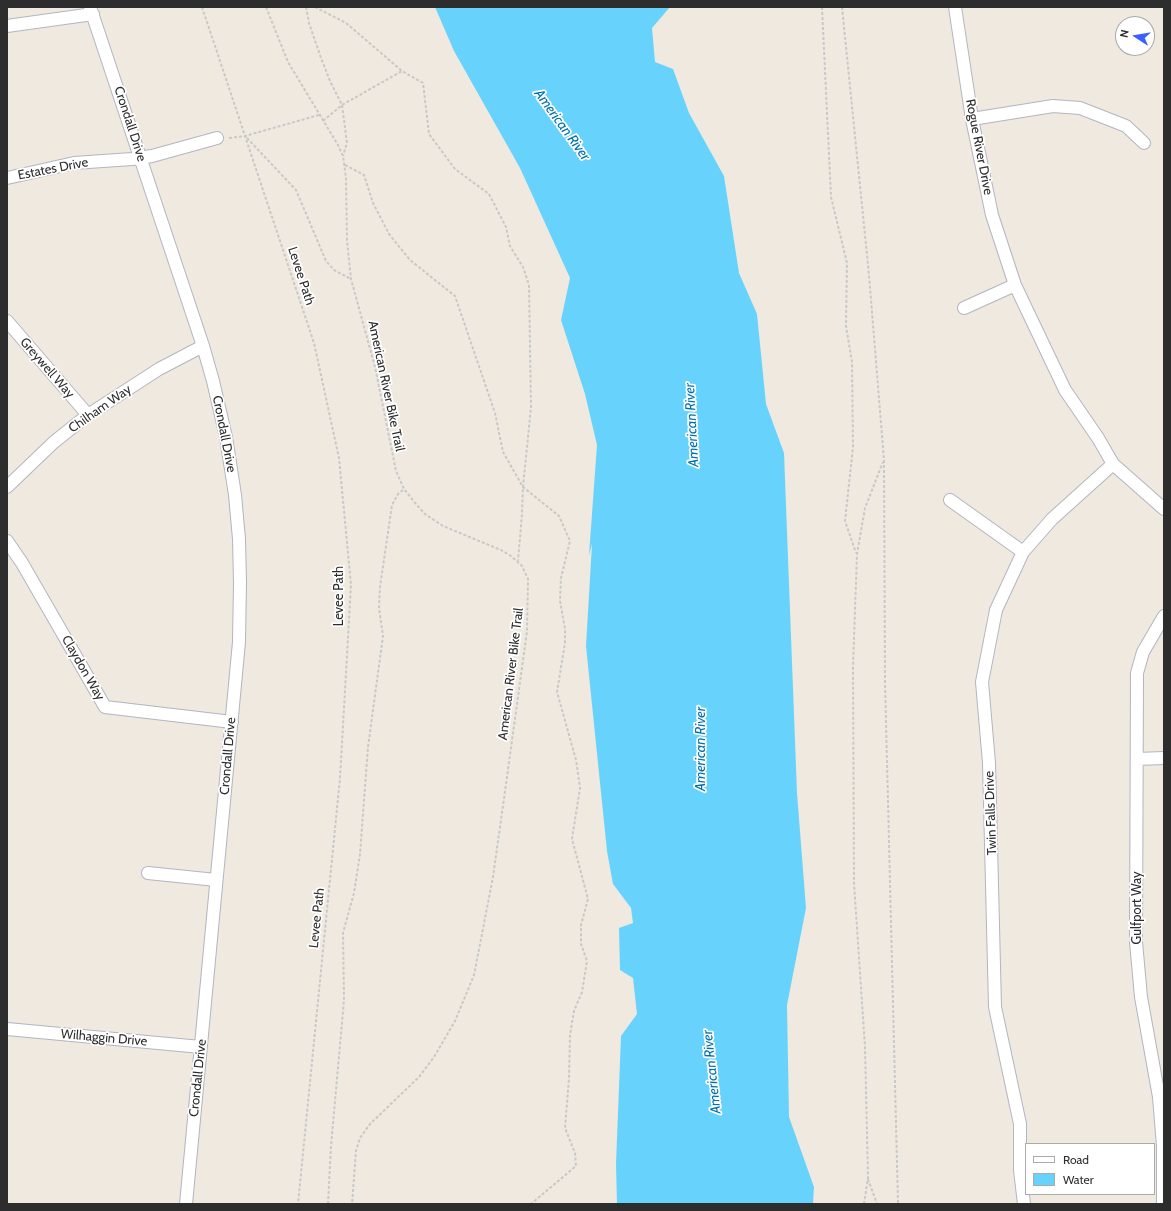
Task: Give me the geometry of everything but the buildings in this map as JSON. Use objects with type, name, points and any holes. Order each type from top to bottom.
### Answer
[{"type":"street","name":"Rogue River Drive","points":[[955,7],[972,119],[992,214],[1015,285],[1065,390],[1098,438],[1112,464],[1164,509]]},
{"type":"street","points":[[7,26],[92,11]]},
{"type":"street","name":"Crondall Drive","points":[[92,11],[203,346],[226,437],[235,495],[240,583],[239,642],[186,1204]]},
{"type":"street","points":[[972,119],[1053,106],[1080,108],[1126,126],[1144,143]]},
{"type":"street","name":"Estates Drive","points":[[7,178],[74,163],[141,158],[217,138]]},
{"type":"street","points":[[964,308],[1015,285]]},
{"type":"street","name":"Greywell Way","points":[[7,321],[88,415]]},
{"type":"street","name":"Chilham Way","points":[[7,487],[54,442],[88,415],[158,369],[203,346]]},
{"type":"street","name":"Twin Falls Drive","points":[[1024,1204],[1020,1170],[1020,1124],[996,1007],[989,763],[982,682],[996,610],[1023,552],[1052,519],[1112,464]]},
{"type":"street","points":[[950,500],[1023,552]]},
{"type":"street","name":"Claydon Way","points":[[7,541],[22,563],[105,707],[232,722]]},
{"type":"street","name":"Gulfport Way","points":[[1163,1204],[1163,1146],[1159,1097],[1141,996],[1136,942],[1137,673],[1143,652],[1164,616]]},
{"type":"street","points":[[1137,758],[1164,758]]},
{"type":"street","points":[[148,873],[216,880]]},
{"type":"street","name":"Wilhaggin Drive","points":[[7,1030],[201,1047]]},
{"type":"path","name":"Levee Path","points":[[202,7],[314,343],[339,458],[351,586],[340,778],[298,1204]]},
{"type":"path","name":"American River Bike Trail","points":[[266,7],[288,62],[343,156],[345,165],[347,240],[352,279],[375,367],[393,459],[396,471],[404,489],[425,514],[443,526],[501,550],[518,561],[528,579],[527,631],[493,877],[479,957],[468,992],[458,1014],[434,1057],[419,1077],[370,1124],[360,1138],[356,1150],[352,1204]]},
{"type":"path","points":[[306,7],[309,23],[321,58],[330,81],[342,104],[347,143],[343,156]]},
{"type":"path","points":[[315,7],[346,24],[402,71],[423,83],[429,134],[455,169],[489,194],[506,227],[510,246],[523,267],[530,285],[531,407],[523,487],[518,561]]},
{"type":"path","points":[[822,7],[831,197],[847,263],[846,326],[852,362],[852,447],[844,521],[857,554]]},
{"type":"path","points":[[842,7],[869,275],[884,460],[885,681],[898,1204]]},
{"type":"path","points":[[323,121],[342,104],[402,71]]},
{"type":"path","points":[[217,138],[245,136],[319,115]]},
{"type":"path","points":[[245,136],[296,190],[326,262],[334,270],[352,279]]},
{"type":"path","points":[[345,165],[364,175],[373,203],[389,234],[410,260],[455,296],[495,413],[503,452],[523,487],[559,516],[570,541],[561,578],[560,601],[565,628],[565,643],[557,692],[577,767],[580,788],[572,839],[588,899],[581,925],[581,944],[587,961],[582,992],[574,1011],[570,1035],[569,1078],[564,1128],[575,1153],[576,1166],[531,1204]]},
{"type":"path","points":[[864,1204],[868,1178],[865,1048],[854,883],[853,666],[857,554],[865,508],[884,460]]},
{"type":"path","points":[[328,1204],[331,1146],[344,1000],[343,932],[354,893],[360,854],[368,747],[383,636],[379,608],[380,587],[392,505],[398,494],[404,489]]},
{"type":"path","points":[[868,1178],[877,1204]]},
{"type":"water","name":"American River","points":[[435,7],[670,7],[652,28],[655,62],[673,69],[689,113],[724,176],[739,273],[757,314],[766,404],[784,453],[797,793],[806,908],[787,1005],[789,1117],[814,1187],[813,1204],[617,1204],[616,1164],[621,1036],[637,1014],[633,978],[620,970],[619,928],[633,923],[631,908],[613,884],[607,851],[586,646],[592,544],[589,555],[597,445],[585,394],[561,320],[570,278],[520,168],[454,51]]}]
